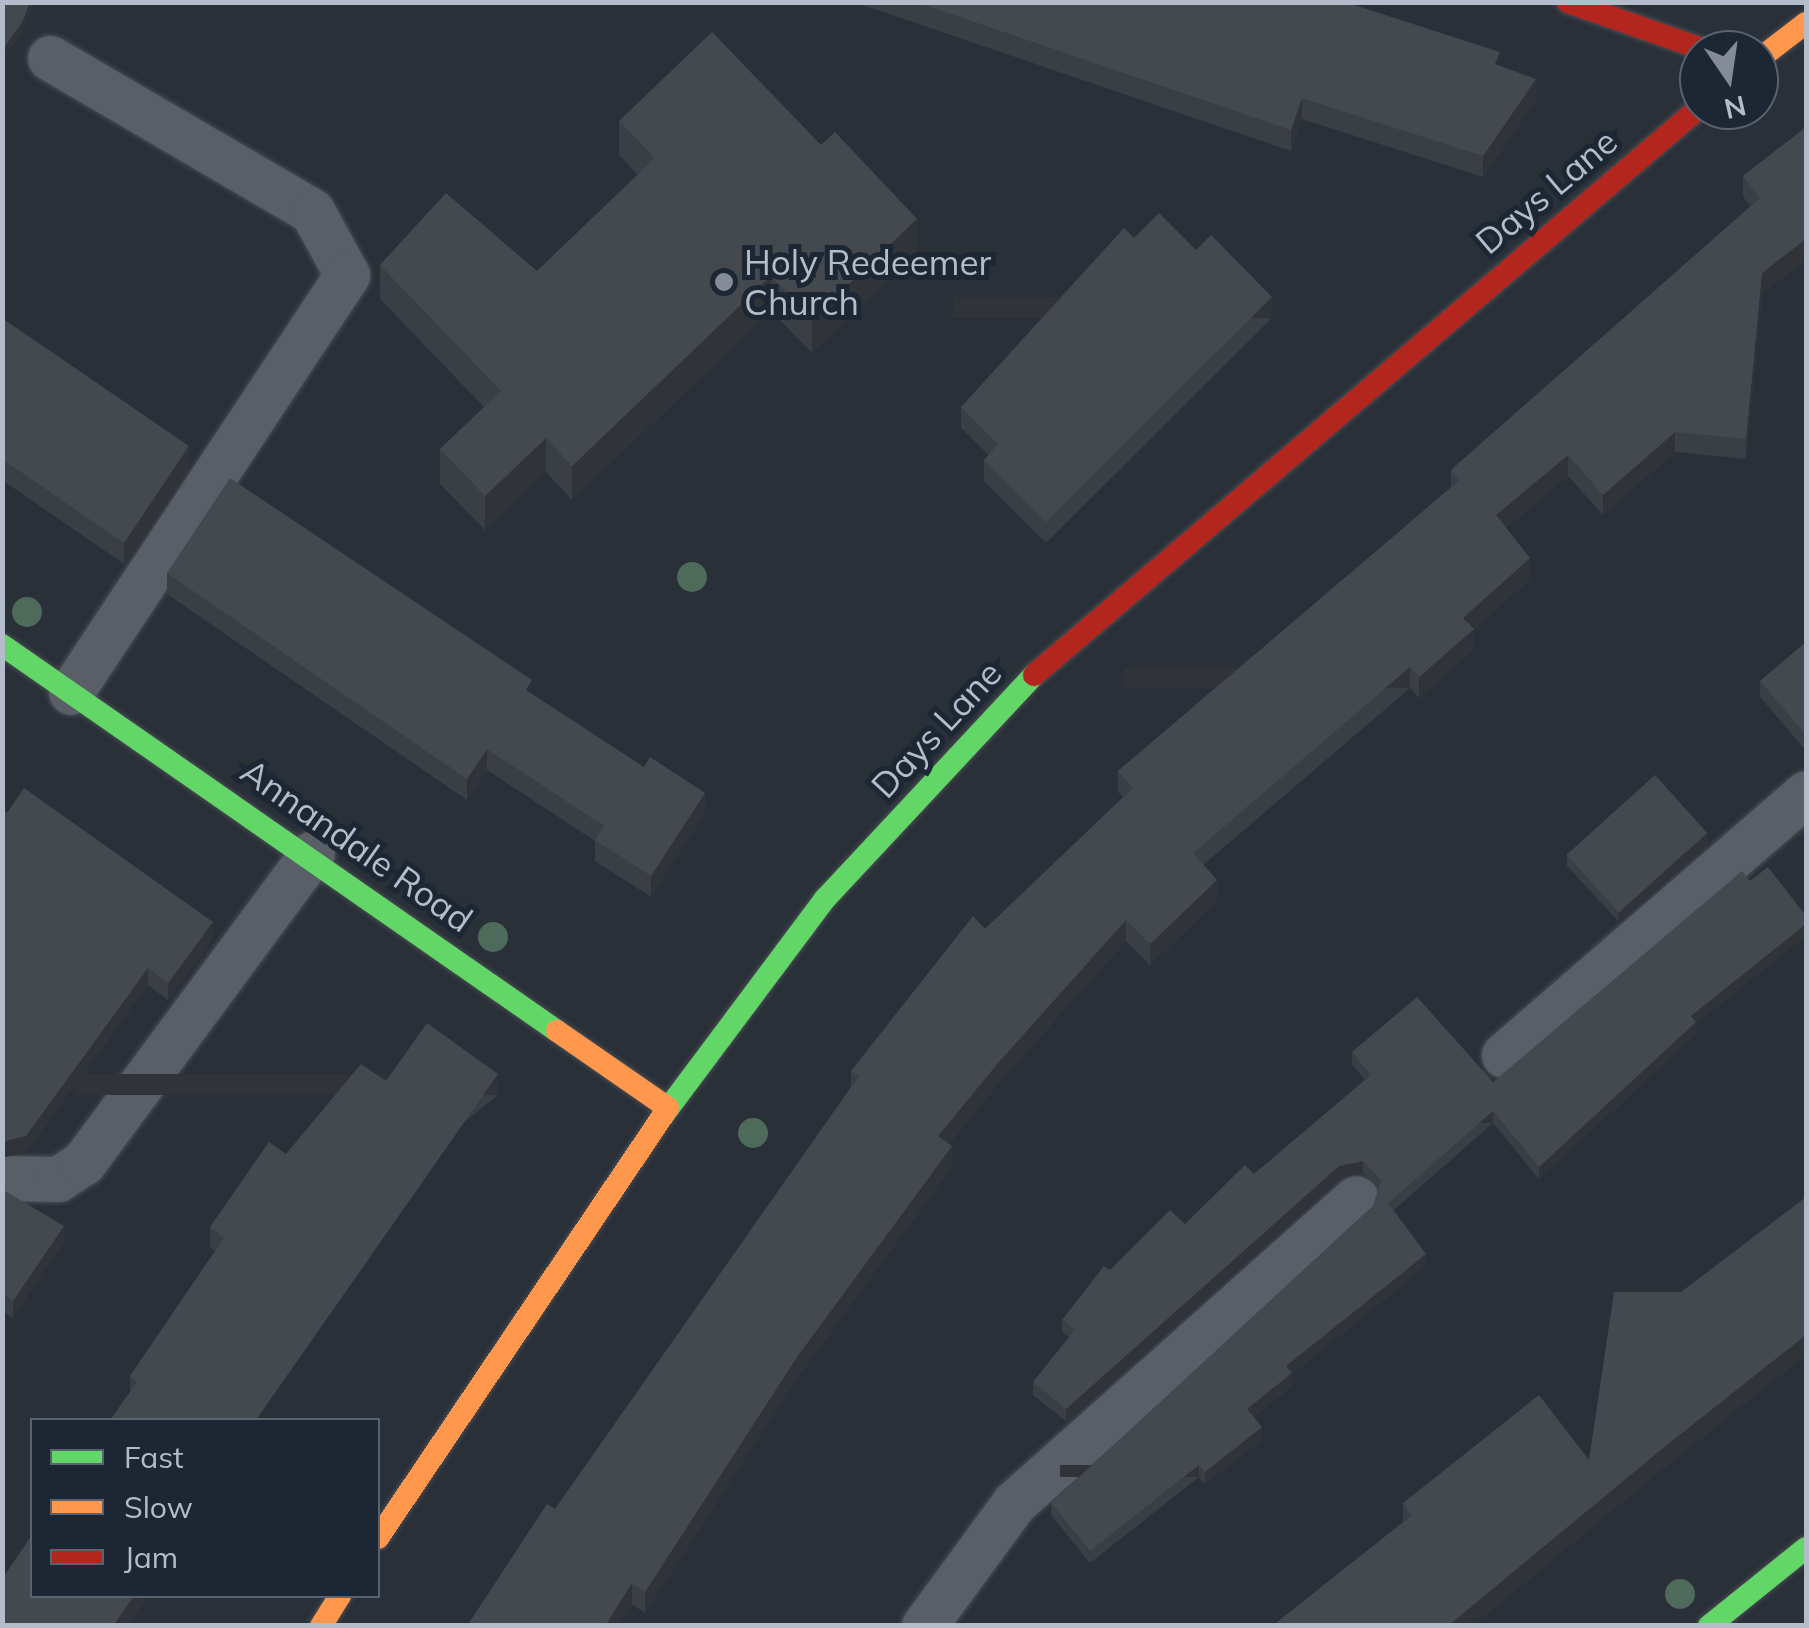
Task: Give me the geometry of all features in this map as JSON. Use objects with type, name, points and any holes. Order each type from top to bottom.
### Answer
[{"type":"street","points":[[1568,2],[1679,41]]},
{"type":"street","points":[[1779,44],[1806,23]]},
{"type":"street","name":"Days Lane","points":[[380,1535],[668,1108],[825,899],[1034,675],[1679,125]]},
{"type":"street","name":"Annandale Road","points":[[2,645],[312,854],[668,1108]]},
{"type":"street","points":[[1709,1626],[1806,1548]]},
{"type":"street","points":[[321,1626],[339,1598]]},
{"type":"lane","points":[[50,58],[312,211],[347,275],[71,692]]},
{"type":"lane","points":[[1504,1055],[1806,793]]},
{"type":"lane","points":[[2,1178],[58,1179],[82,1163],[312,854]]},
{"type":"lane","points":[[924,1626],[1014,1503],[1356,1198]]},
{"type":"building","points":[[2,2],[30,2],[22,23],[2,50]]},
{"type":"building","points":[[916,2],[1345,2],[1500,52],[1495,64],[1536,79],[1483,156],[1302,98],[1291,130]]},
{"type":"building","name":"Holy Redeemer Church","points":[[712,32],[821,145],[835,132],[917,219],[812,319],[771,276],[572,466],[546,438],[485,496],[440,449],[501,391],[380,265],[446,193],[537,271],[655,158],[619,121]]},
{"type":"building","points":[[1806,127],[1806,239],[1762,273],[1746,439],[1675,432],[1603,495],[1568,455],[1496,515],[1530,558],[1463,618],[1474,629],[1419,677],[1410,667],[1193,853],[1217,880],[1150,944],[1126,920],[998,1063],[938,1136],[952,1146],[797,1357],[645,1592],[632,1583],[605,1626],[467,1626],[547,1504],[555,1509],[859,1076],[851,1071],[973,916],[985,929],[1133,788],[1118,771],[1460,480],[1451,470],[1760,198],[1743,176]]},
{"type":"building","points":[[1159,213],[1196,250],[1211,235],[1272,297],[1046,522],[984,460],[998,444],[961,407],[1124,228],[1134,238]]},
{"type":"building","points":[[2,318],[189,446],[124,543],[2,459]]},
{"type":"building","points":[[230,478],[532,680],[526,690],[644,767],[650,757],[705,793],[651,876],[595,840],[604,826],[487,749],[467,779],[167,573]]},
{"type":"building","points":[[1806,642],[1806,735],[1760,681]]},
{"type":"building","points":[[1655,775],[1707,833],[1619,913],[1567,855]]},
{"type":"building","points":[[24,788],[213,922],[168,983],[148,968],[26,1136],[2,1142],[2,810],[7,813]]},
{"type":"building","points":[[1768,867],[1806,916],[1806,924],[1691,1016],[1696,1022],[1539,1167],[1493,1111],[1388,1203],[1426,1254],[1286,1366],[1292,1373],[1247,1409],[1262,1427],[1205,1472],[1199,1465],[1090,1551],[1051,1503],[1373,1206],[1381,1180],[1363,1161],[1339,1166],[1066,1409],[1033,1382],[1075,1330],[1062,1320],[1104,1266],[1110,1270],[1170,1210],[1185,1224],[1245,1165],[1254,1174],[1371,1075],[1352,1052],[1417,997],[1493,1082],[1742,871],[1750,881]]},
{"type":"building","points":[[427,1023],[498,1074],[257,1418],[111,1418],[137,1382],[130,1376],[224,1238],[210,1227],[269,1142],[286,1154],[361,1064],[386,1081]]},
{"type":"building","points":[[2,1189],[64,1226],[13,1301],[2,1294]]},
{"type":"building","points":[[1806,1197],[1806,1335],[1448,1626],[1272,1626],[1412,1515],[1403,1503],[1539,1395],[1589,1460],[1614,1292],[1681,1292]]},
{"type":"building","points":[[30,1538],[30,1598],[133,1598],[113,1626],[2,1626],[2,1579]]},
{"type":"traffic: fast","points":[[2,645],[557,1031]]},
{"type":"traffic: fast","points":[[664,1114],[825,899],[1034,675]]},
{"type":"traffic: fast","points":[[1709,1626],[1806,1548]]},
{"type":"traffic: slow","points":[[1779,44],[1806,23]]},
{"type":"traffic: slow","points":[[557,1031],[668,1108]]},
{"type":"traffic: slow","points":[[380,1535],[664,1114]]},
{"type":"traffic: slow","points":[[321,1626],[339,1598]]},
{"type":"traffic: jam","points":[[1568,2],[1679,41]]},
{"type":"traffic: jam","points":[[1034,675],[1679,125]]},
{"type":"place","name":"Holy Redeemer Church","points":[[724,282]]}]
